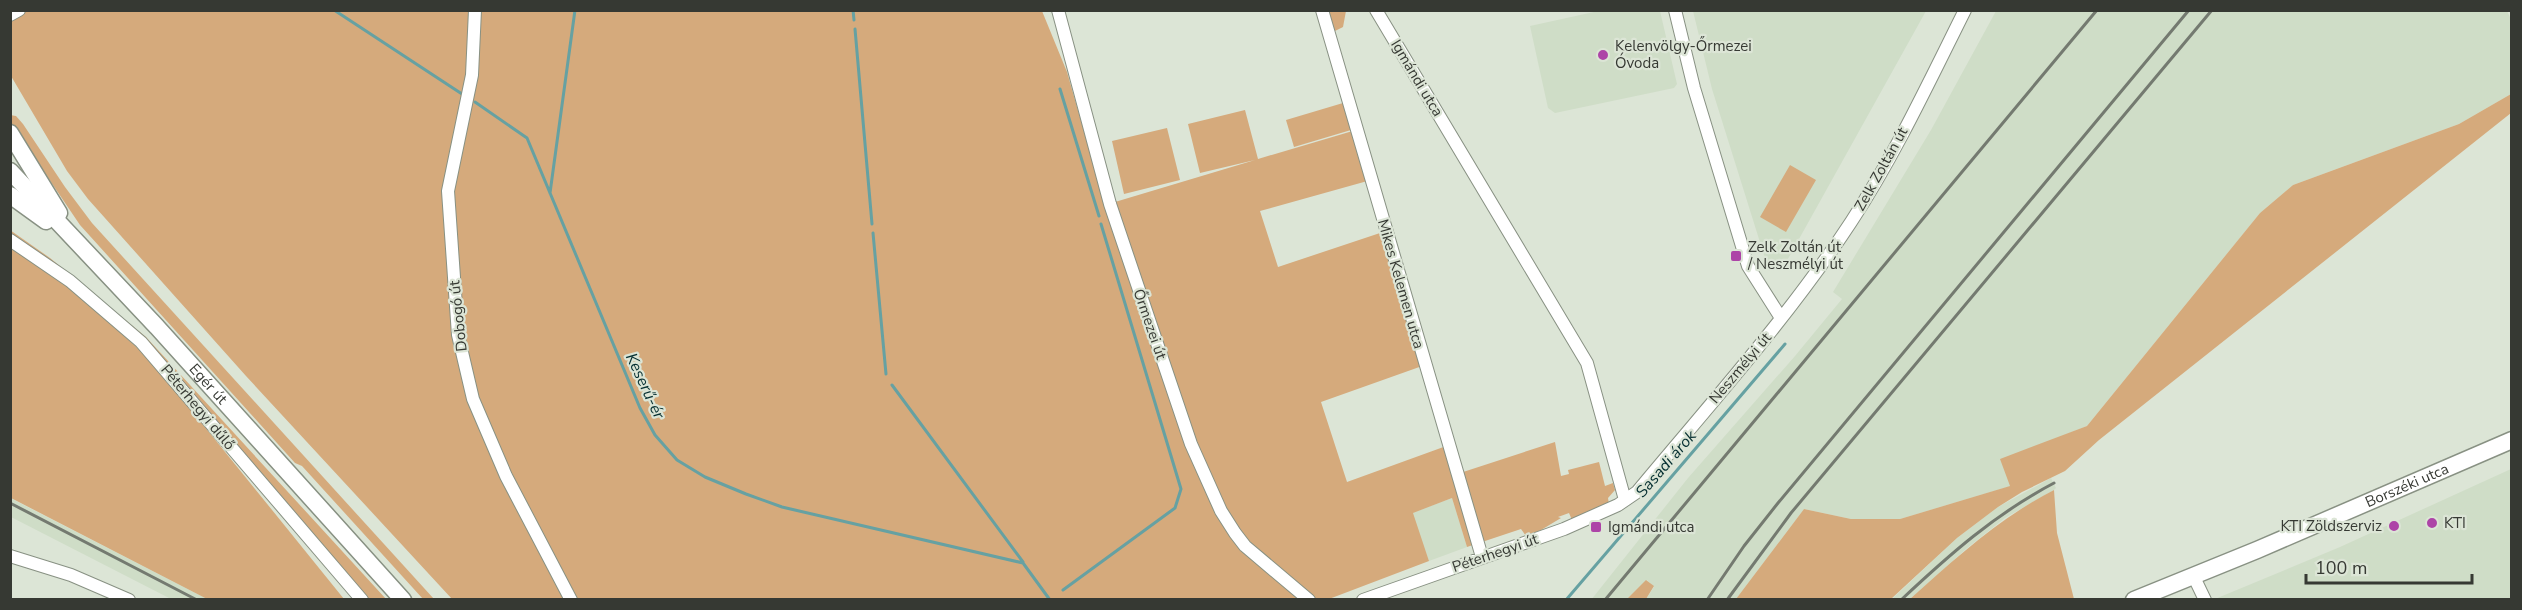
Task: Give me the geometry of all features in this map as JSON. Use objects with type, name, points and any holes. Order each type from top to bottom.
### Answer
[{"type":"main road","points":[[10,133],[76,243]]},
{"type":"main road","name":"Egér út","points":[[10,171],[157,327],[403,600]]},
{"type":"main road","points":[[10,195],[76,243]]},
{"type":"main road","name":"Borszéki utca","points":[[2134,600],[2511,440]]},
{"type":"street","points":[[10,15],[19,10]]},
{"type":"street","name":"Dobogó út","points":[[475,10],[472,75],[448,191],[461,356],[474,399],[506,476],[571,600]]},
{"type":"street","name":"Őrmezei út","points":[[1059,10],[1110,204],[1191,444],[1221,512],[1235,533],[1245,546],[1309,600]]},
{"type":"street","name":"Mikes Kelemen utca","points":[[1322,10],[1482,557]]},
{"type":"street","name":"Igmándi utca","points":[[1376,10],[1587,363],[1625,500]]},
{"type":"street","name":"Neszmélyi út","points":[[1625,500],[1636,492],[1781,318],[1748,266],[1697,98],[1675,10]]},
{"type":"street","name":"Zelk Zoltán út","points":[[1781,318],[1852,221],[1884,169],[1965,10]]},
{"type":"street","name":"Péterhegyi dűlő","points":[[10,240],[70,281],[141,342],[362,600]]},
{"type":"street","name":"Péterhegyi út","points":[[1363,600],[1564,529],[1625,500]]},
{"type":"street","points":[[10,556],[71,575],[129,600]]},
{"type":"street","points":[[2193,575],[2205,600]]},
{"type":"shaded area","name":"Kelenvölgy-Őrmezei Óvoda","points":[[1603,10],[1660,11],[1677,84],[1674,88],[1555,113],[1548,108],[1530,26]]},
{"type":"shaded area","points":[[11,11],[1042,11],[1067,72],[1105,205],[1255,160],[1200,173],[1188,124],[1245,110],[1258,159],[1356,130],[1371,180],[1260,211],[1278,267],[1386,231],[1425,365],[1321,402],[1347,482],[1449,445],[1457,474],[1555,442],[1561,476],[1569,474],[1568,470],[1599,462],[1605,486],[1613,483],[1615,490],[1608,498],[1609,504],[1572,520],[1569,513],[1558,517],[1561,518],[1526,536],[1521,529],[1467,547],[1452,498],[1413,513],[1429,561],[1329,599],[452,599],[246,376],[88,199],[67,171],[11,76]]},
{"type":"shaded area","points":[[1327,11],[1346,11],[1343,27],[1333,32]]},
{"type":"shaded area","points":[[1693,11],[1926,11],[1784,266],[1769,271],[1712,89]]},
{"type":"shaded area","points":[[1996,11],[2507,11],[2511,19],[2511,94],[2459,124],[2293,185],[2260,213],[2087,426],[2062,436],[2011,486],[1900,519],[1851,519],[1804,509],[1736,599],[1646,599],[1654,587],[1647,580],[1627,599],[1591,600],[1688,478],[1842,299],[1833,292],[1931,130]]},
{"type":"shaded area","points":[[2511,94],[2511,113],[2099,440],[2065,471],[2022,492],[1957,538],[1891,599],[1736,599],[1804,509],[1851,519],[1900,519],[2010,486],[2000,459],[2087,426],[2260,213],[2293,185],[2459,124]]},
{"type":"shaded area","points":[[1343,103],[1351,130],[1294,147],[1286,120]]},
{"type":"shaded area","points":[[10,115],[16,116],[23,124],[92,223],[434,599],[423,599],[302,466],[295,463],[80,225],[11,123]]},
{"type":"shaded area","points":[[1167,128],[1180,180],[1124,194],[1112,141]]},
{"type":"shaded area","points":[[1790,165],[1816,180],[1786,232],[1760,217]]},
{"type":"shaded area","points":[[10,230],[50,258],[146,337],[386,599],[367,599],[155,352],[11,236]]},
{"type":"shaded area","points":[[10,246],[66,284],[150,359],[344,599],[207,599],[11,498]]},
{"type":"shaded area","points":[[2511,469],[2511,599],[2215,599],[2340,547]]},
{"type":"shaded area","points":[[2051,478],[2056,488],[2054,490],[2005,518],[1910,599],[1891,600],[1957,538],[1998,507]]},
{"type":"shaded area","points":[[2054,490],[2057,533],[2074,599],[1910,599],[1996,526]]},
{"type":"shaded area","points":[[10,498],[207,599],[171,599],[11,517]]},
{"type":"shaded area","points":[[1452,498],[1467,547],[1429,561],[1412,513]]},
{"type":"shaded area","points":[[1646,580],[1654,586],[1646,599],[1627,599]]},
{"type":"waterway","name":"Keserű-ér","points":[[334,10],[462,94]]},
{"type":"waterway","points":[[550,193],[575,10]]},
{"type":"waterway","name":"Keserű-ér","points":[[853,10],[854,20]]},
{"type":"waterway","name":"Keserű-ér","points":[[855,29],[872,224]]},
{"type":"waterway","points":[[1060,89],[1099,216]]},
{"type":"waterway","name":"Keserű-ér","points":[[475,102],[527,138],[640,408],[655,435],[677,460],[705,477],[782,507],[1023,563],[1050,600]]},
{"type":"waterway","points":[[1063,590],[1175,508],[1181,489],[1101,224]]},
{"type":"waterway","name":"Keserű-ér","points":[[873,233],[886,374]]},
{"type":"waterway","name":"Sasadi árok","points":[[1566,600],[1785,344]]},
{"type":"waterway","name":"Keserű-ér","points":[[892,385],[1023,562]]},
{"type":"railway","points":[[1605,600],[2097,10]]},
{"type":"railway","points":[[1707,600],[1744,546],[1778,503],[2189,10]]},
{"type":"railway","points":[[1727,600],[1791,513],[2212,10]]},
{"type":"railway","points":[[1901,600],[1973,536],[2012,508],[2054,483]]},
{"type":"railway","points":[[10,503],[197,600]]},
{"type":"place","name":"Kelenvölgy-Őrmezei Óvoda","points":[[1603,55]]},
{"type":"place","name":"Zelk Zoltán út / Neszmélyi út","points":[[1736,256]]},
{"type":"place","name":"KTI","points":[[2432,523]]},
{"type":"place","name":"KTI Zöldszerviz","points":[[2394,526]]},
{"type":"place","name":"Igmándi utca","points":[[1596,527]]}]
